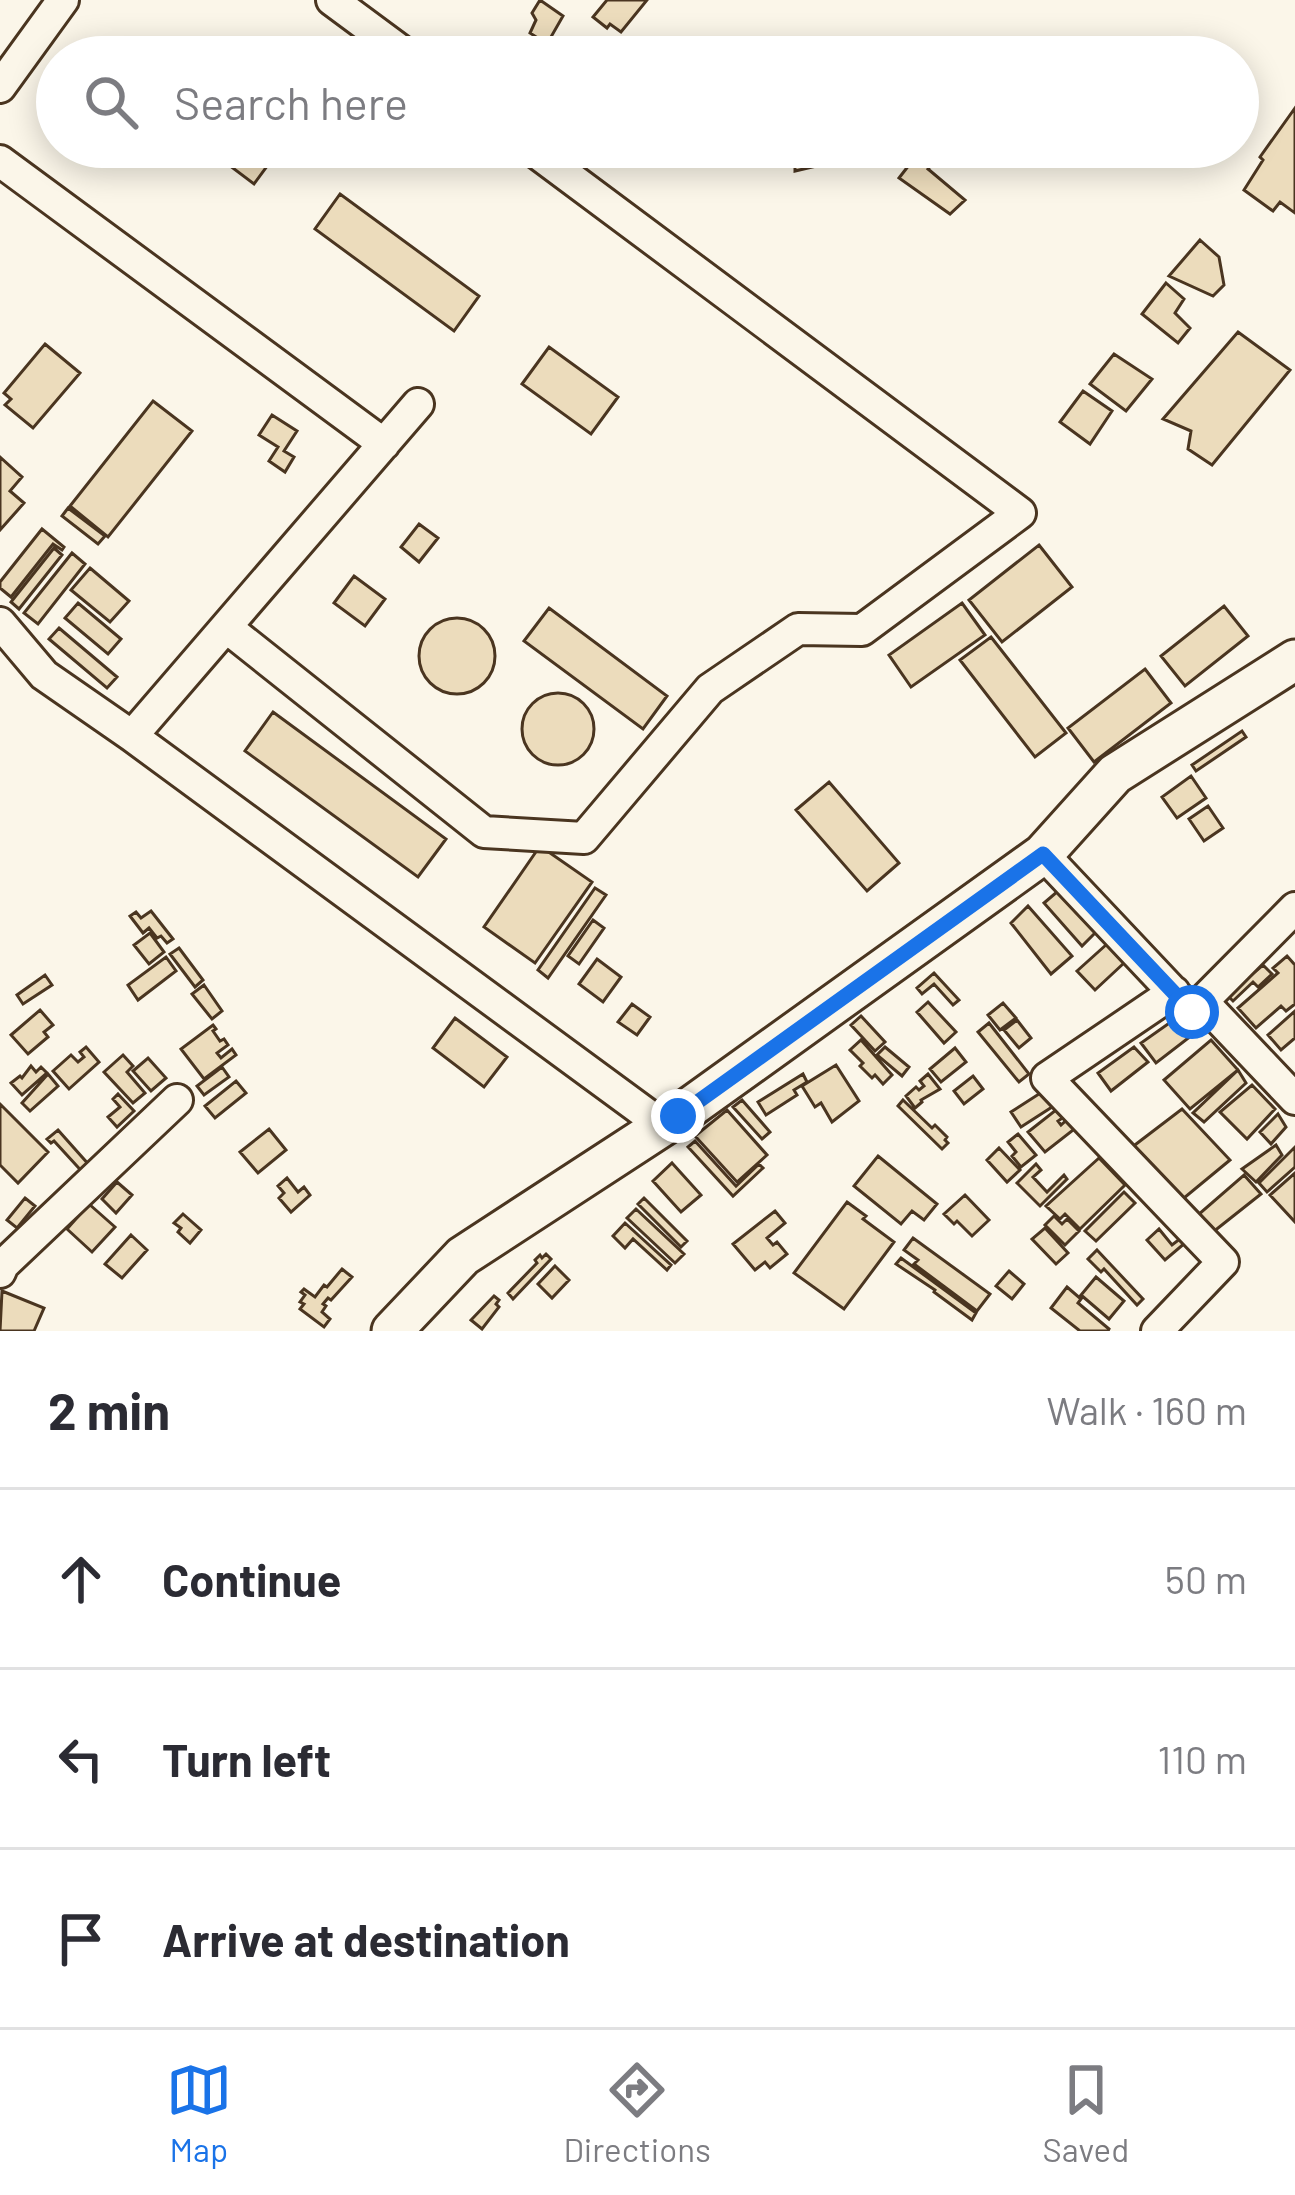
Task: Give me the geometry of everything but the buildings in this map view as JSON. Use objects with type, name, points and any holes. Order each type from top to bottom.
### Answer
[{"type":"main road","points":[[392,1331],[464,1256],[663,1126],[1043,854],[1115,773],[1295,660]]},
{"type":"street","points":[[38,36],[64,0]]},
{"type":"street","points":[[332,0],[381,36]]},
{"type":"street","points":[[0,87],[36,38]]},
{"type":"street","points":[[0,161],[384,444]]},
{"type":"street","points":[[226,627],[484,832],[584,838],[710,689],[798,629],[862,630],[1020,513],[557,168]]},
{"type":"street","points":[[132,736],[418,404]]},
{"type":"street","points":[[0,623],[44,675],[663,1126]]},
{"type":"street","points":[[1043,854],[1183,1002],[1203,1002],[1295,1099]]},
{"type":"street","points":[[1156,1331],[1223,1262],[1047,1078],[1183,1002],[1295,908]]},
{"type":"street","points":[[0,1272],[3,1264],[177,1100]]},
{"type":"route","points":[[678,1116],[1043,854],[1192,1012]]}]
